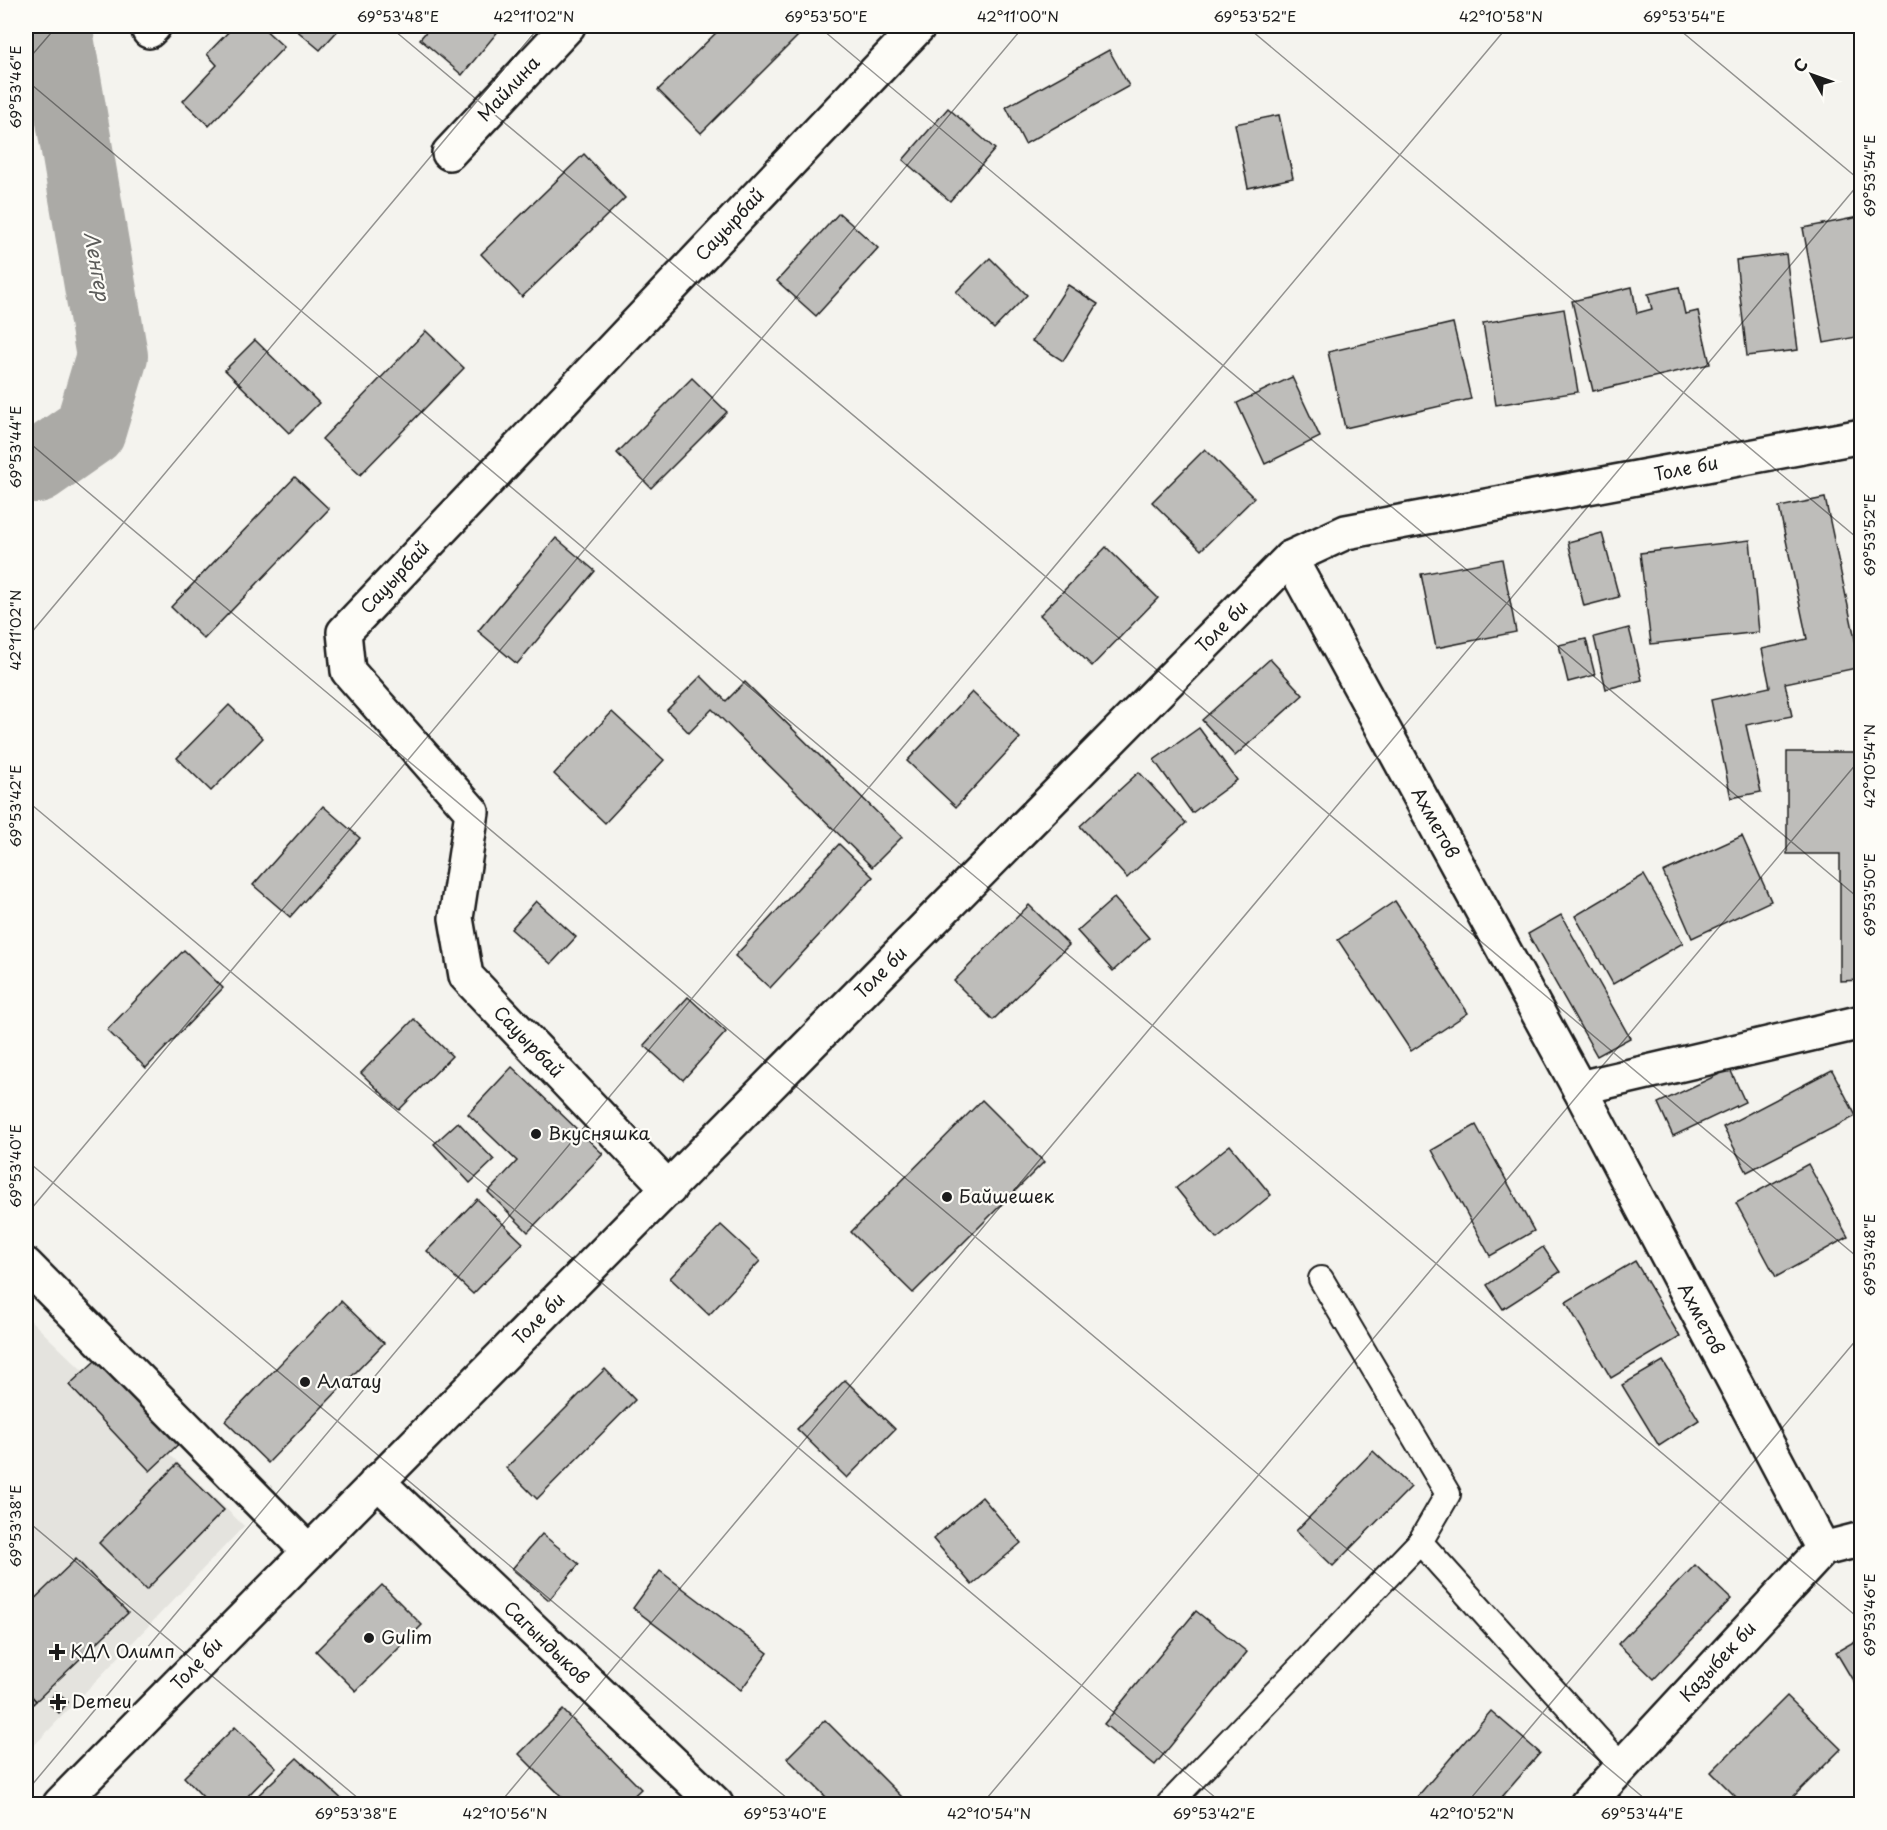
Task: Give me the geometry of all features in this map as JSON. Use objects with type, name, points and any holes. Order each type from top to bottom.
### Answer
[{"type":"street","name":"Майлина","points":[[449,153],[568,26]]},
{"type":"street","name":"Сауырбай","points":[[669,1189],[466,976],[456,918],[472,812],[348,671],[344,632],[919,26]]},
{"type":"street","name":"Толе би","points":[[60,1804],[1290,558],[1346,532],[1862,436]]},
{"type":"street","name":"Ахметов","points":[[1290,558],[1579,1088],[1823,1549]]},
{"type":"street","points":[[1579,1088],[1862,1022]]},
{"type":"street","points":[[26,1265],[308,1551]]},
{"type":"street","name":"Сагындыков","points":[[377,1481],[716,1804]]},
{"type":"street","points":[[1823,1549],[1862,1539]]},
{"type":"street","name":"Казыбек би","points":[[1587,1804],[1823,1549]]},
{"type":"lane","points":[[1169,1804],[1420,1542],[1448,1494],[1322,1279]]},
{"type":"lane","points":[[1420,1542],[1622,1766]]},
{"type":"shaded area","points":[[26,1316],[244,1526],[26,1754]]},
{"type":"building","points":[[234,26],[261,26],[284,47],[209,126],[183,101],[217,65],[207,54]]},
{"type":"building","points":[[296,26],[342,26],[320,50],[294,28]]},
{"type":"building","points":[[431,26],[496,26],[500,29],[462,75],[420,39]]},
{"type":"building","points":[[723,26],[808,26],[701,133],[658,90]]},
{"type":"building","points":[[1109,50],[1129,86],[1025,144],[1006,107]]},
{"type":"building","points":[[948,108],[995,149],[950,201],[903,160]]},
{"type":"building","points":[[1279,115],[1293,178],[1248,188],[1235,124]]},
{"type":"building","points":[[584,154],[625,198],[522,297],[481,254]]},
{"type":"building","points":[[839,213],[878,248],[816,316],[777,281]]},
{"type":"building","points":[[1859,217],[1862,234],[1862,336],[1824,343],[1803,228]]},
{"type":"building","points":[[1786,254],[1798,350],[1747,356],[1736,260]]},
{"type":"building","points":[[990,258],[1027,295],[994,329],[956,292]]},
{"type":"building","points":[[1068,285],[1098,304],[1063,361],[1032,341]]},
{"type":"building","points":[[1632,287],[1637,313],[1652,309],[1648,294],[1679,287],[1685,314],[1698,311],[1710,364],[1593,391],[1572,301]]},
{"type":"building","points":[[1564,309],[1578,392],[1496,405],[1483,323]]},
{"type":"building","points":[[1453,323],[1471,399],[1345,428],[1328,352]]},
{"type":"building","points":[[426,331],[464,368],[360,475],[322,439]]},
{"type":"building","points":[[255,340],[319,403],[289,433],[225,370]]},
{"type":"building","points":[[1292,377],[1320,437],[1265,464],[1237,403]]},
{"type":"building","points":[[692,378],[727,412],[651,488],[617,453]]},
{"type":"building","points":[[1205,449],[1254,498],[1201,550],[1152,502]]},
{"type":"building","points":[[295,477],[329,509],[204,639],[171,607]]},
{"type":"building","points":[[1825,498],[1861,667],[1785,683],[1792,716],[1746,725],[1761,792],[1731,798],[1711,700],[1770,687],[1762,649],[1807,639],[1779,507]]},
{"type":"building","points":[[1602,533],[1619,597],[1584,606],[1568,542]]},
{"type":"building","points":[[556,538],[595,571],[517,664],[478,631]]},
{"type":"building","points":[[1750,540],[1759,632],[1651,644],[1640,553]]},
{"type":"building","points":[[1106,547],[1158,598],[1092,666],[1040,615]]},
{"type":"building","points":[[1502,559],[1516,632],[1436,648],[1421,574]]},
{"type":"building","points":[[1629,628],[1642,680],[1606,689],[1594,637]]},
{"type":"building","points":[[1586,639],[1595,675],[1568,682],[1559,645]]},
{"type":"building","points":[[1270,659],[1303,695],[1235,756],[1202,720]]},
{"type":"building","points":[[701,676],[726,701],[745,682],[902,837],[872,867],[712,709],[689,733],[667,710]]},
{"type":"building","points":[[972,692],[1020,738],[956,807],[907,761]]},
{"type":"building","points":[[229,705],[263,738],[211,791],[177,758]]},
{"type":"building","points":[[612,712],[664,760],[605,823],[554,774]]},
{"type":"building","points":[[1199,728],[1237,780],[1192,813],[1154,760]]},
{"type":"building","points":[[1787,752],[1862,752],[1862,980],[1840,981],[1840,854],[1787,854]]},
{"type":"building","points":[[1139,772],[1186,823],[1127,878],[1080,826]]},
{"type":"building","points":[[323,806],[360,838],[290,917],[253,885]]},
{"type":"building","points":[[1742,836],[1771,901],[1692,938],[1663,872]]},
{"type":"building","points":[[839,844],[873,877],[770,988],[735,956]]},
{"type":"building","points":[[1644,875],[1683,943],[1613,984],[1575,916]]},
{"type":"building","points":[[1114,898],[1149,938],[1113,971],[1077,931]]},
{"type":"building","points":[[536,901],[576,937],[551,964],[511,929]]},
{"type":"building","points":[[1395,901],[1468,1013],[1411,1051],[1338,940]]},
{"type":"building","points":[[1029,905],[1069,945],[993,1020],[954,981]]},
{"type":"building","points":[[1561,915],[1630,1038],[1597,1056],[1528,934]]},
{"type":"building","points":[[184,950],[223,988],[146,1068],[107,1030]]},
{"type":"building","points":[[688,997],[726,1032],[683,1080],[644,1045]]},
{"type":"building","points":[[414,1019],[452,1056],[399,1110],[361,1073]]},
{"type":"building","name":"Вкусняшка","points":[[512,1067],[603,1154],[528,1232],[488,1192],[517,1161],[468,1114]]},
{"type":"building","points":[[1730,1069],[1745,1102],[1673,1136],[1658,1103]]},
{"type":"building","points":[[1832,1070],[1856,1116],[1747,1172],[1723,1127]]},
{"type":"building","name":"Байшешек","points":[[982,1100],[1044,1162],[913,1293],[851,1232]]},
{"type":"building","points":[[458,1122],[494,1160],[470,1183],[434,1144]]},
{"type":"building","points":[[1476,1125],[1534,1231],[1490,1256],[1432,1150]]},
{"type":"building","points":[[1230,1145],[1271,1195],[1217,1239],[1176,1188]]},
{"type":"building","points":[[1808,1164],[1848,1237],[1776,1277],[1736,1203]]},
{"type":"building","points":[[477,1199],[523,1243],[473,1294],[427,1251]]},
{"type":"building","points":[[721,1225],[760,1261],[709,1315],[670,1278]]},
{"type":"building","points":[[1543,1247],[1560,1272],[1503,1309],[1487,1285]]},
{"type":"building","points":[[1635,1261],[1680,1337],[1611,1378],[1566,1302]]},
{"type":"building","name":"Алатау","points":[[341,1301],[384,1343],[268,1463],[225,1421]]},
{"type":"building","points":[[107,1350],[187,1436],[150,1471],[69,1385]]},
{"type":"building","points":[[1663,1361],[1699,1420],[1659,1446],[1622,1385]]},
{"type":"building","points":[[605,1369],[635,1400],[537,1499],[506,1468]]},
{"type":"building","points":[[845,1380],[895,1429],[847,1478],[797,1429]]},
{"type":"building","points":[[1373,1451],[1411,1487],[1333,1566],[1296,1531]]},
{"type":"building","points":[[177,1464],[224,1510],[146,1590],[99,1543]]},
{"type":"building","points":[[982,1497],[1021,1543],[972,1585],[933,1539]]},
{"type":"building","points":[[542,1534],[579,1564],[549,1600],[512,1569]]},
{"type":"building","name":"КДЛ Олимп","points":[[76,1559],[128,1613],[36,1701],[26,1690],[26,1607]]},
{"type":"building","points":[[1695,1565],[1731,1599],[1654,1679],[1618,1644]]},
{"type":"building","points":[[660,1571],[768,1653],[741,1690],[633,1608]]},
{"type":"building","name":"Gulim","points":[[382,1585],[422,1625],[356,1691],[316,1651]]},
{"type":"building","points":[[1196,1611],[1247,1652],[1155,1765],[1104,1724]]},
{"type":"building","points":[[1862,1637],[1862,1696],[1836,1652]]},
{"type":"building","points":[[26,1690],[36,1701],[26,1711]]},
{"type":"building","name":"Demeu","points":[[56,1692],[68,1702],[59,1713],[48,1703]]},
{"type":"building","points":[[1787,1696],[1841,1749],[1786,1804],[1743,1804],[1711,1772]]},
{"type":"building","points":[[563,1710],[641,1789],[625,1804],[569,1804],[519,1754]]},
{"type":"building","points":[[1491,1711],[1540,1753],[1496,1804],[1411,1804]]},
{"type":"building","points":[[825,1720],[909,1804],[833,1804],[787,1758]]},
{"type":"building","points":[[235,1727],[276,1767],[240,1804],[195,1804],[203,1797],[184,1777]]},
{"type":"building","points":[[297,1758],[347,1804],[249,1804]]},
{"type":"waterway","name":"Ленгер","points":[[26,465],[37,467],[90,430],[112,356],[56,26]]},
{"type":"place","name":"Вкусняшка","points":[[536,1134]]},
{"type":"place","name":"Байшешек","points":[[947,1197]]},
{"type":"place","name":"Алатау","points":[[305,1382]]},
{"type":"place","name":"Gulim","points":[[369,1638]]},
{"type":"place","name":"КДЛ Олимп","points":[[57,1652]]},
{"type":"place","name":"Demeu","points":[[58,1702]]}]
